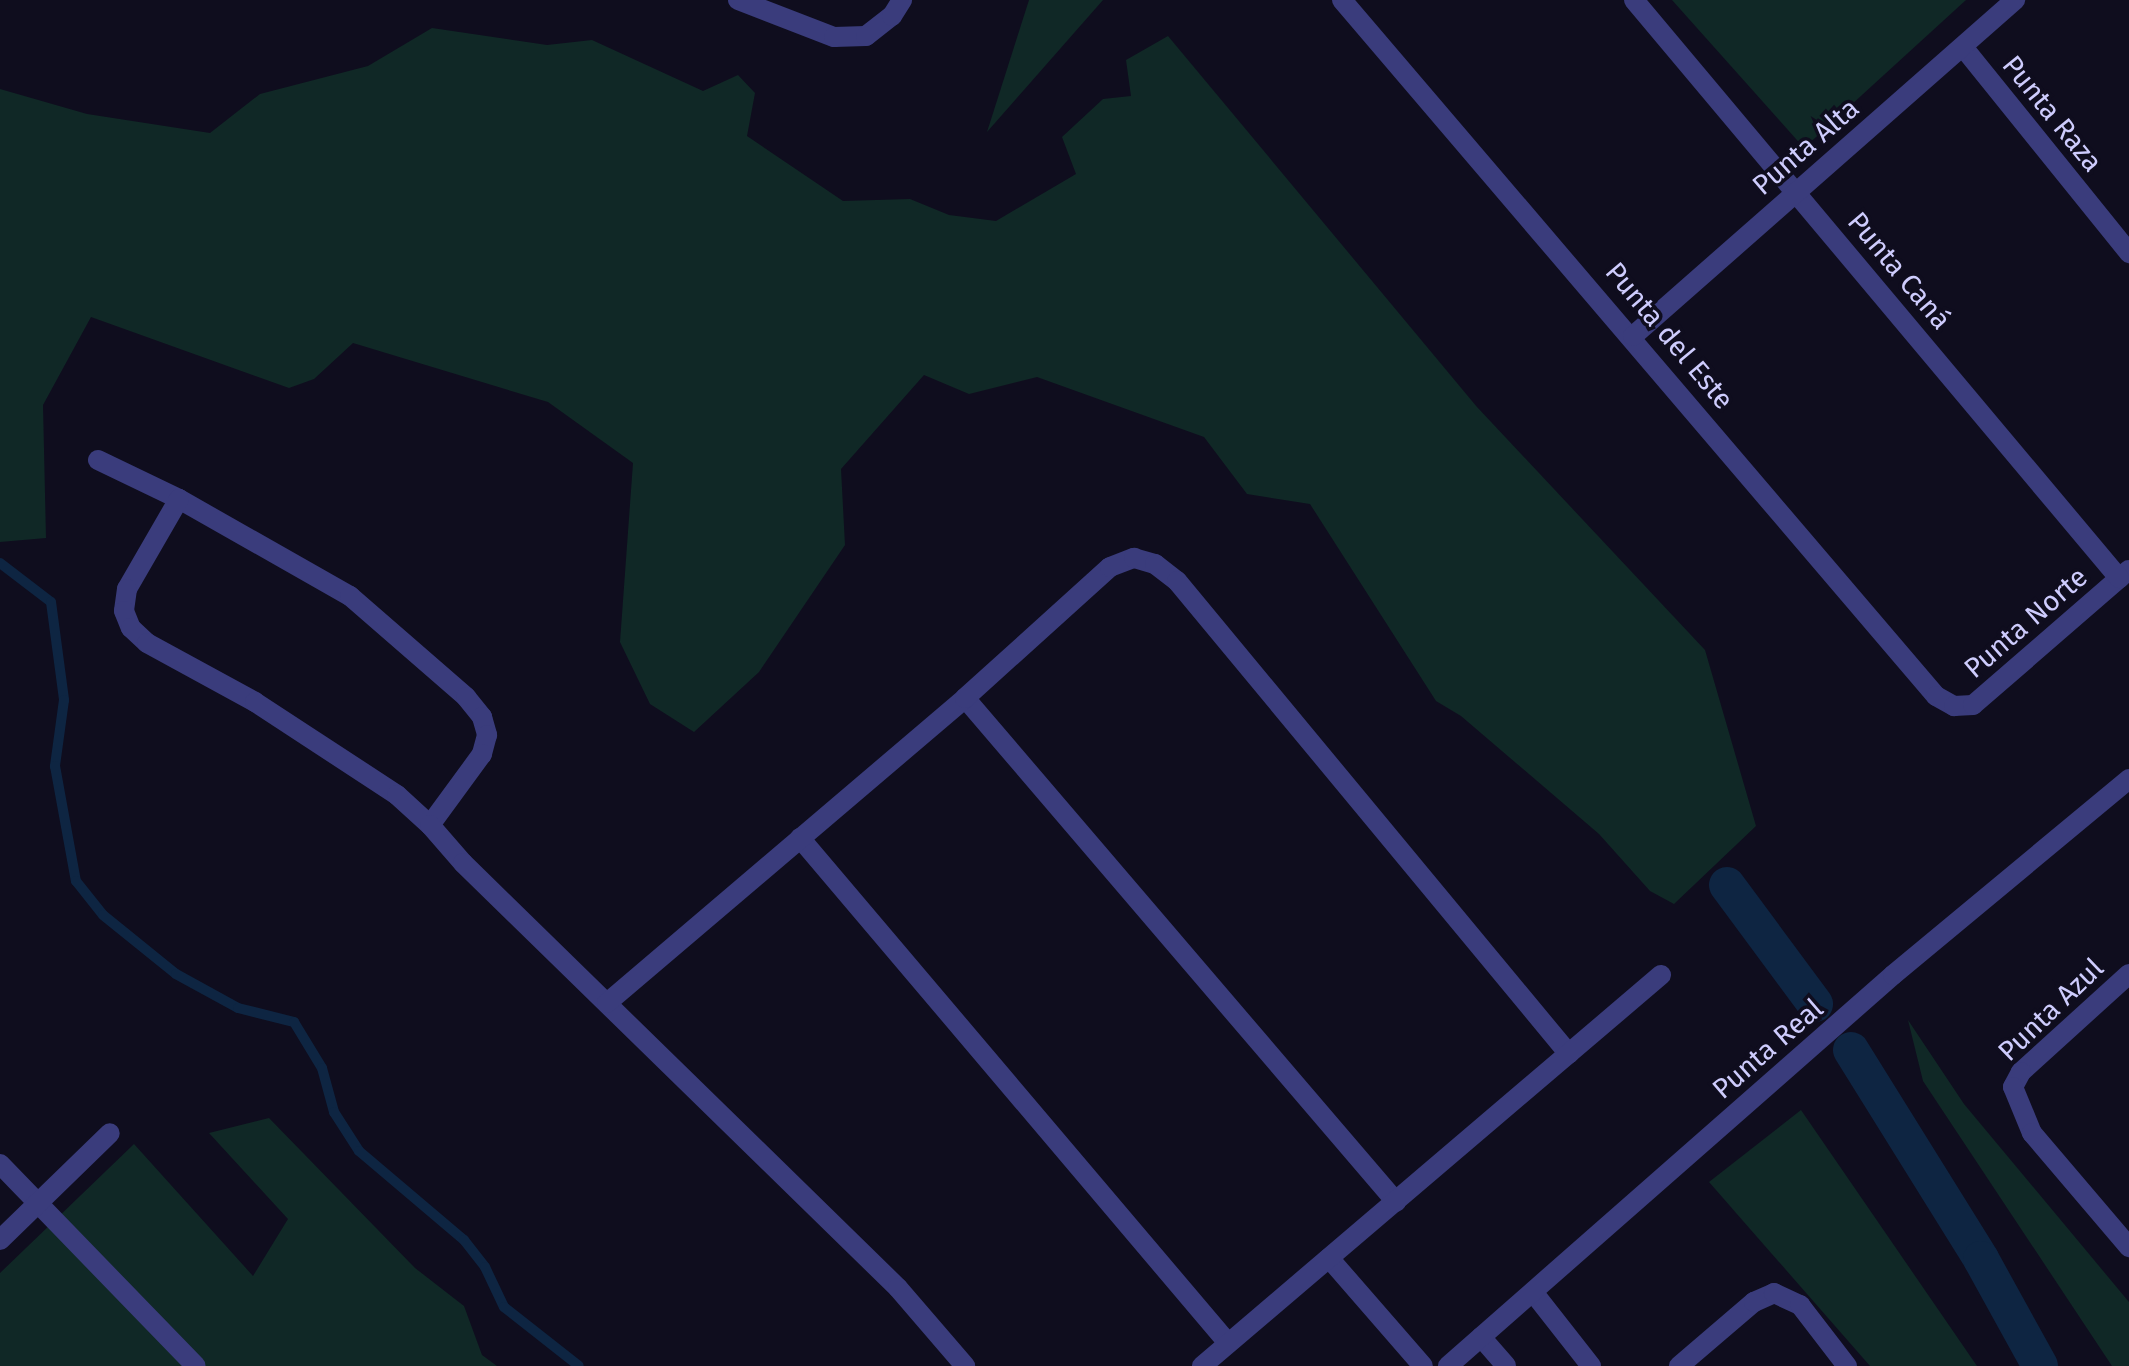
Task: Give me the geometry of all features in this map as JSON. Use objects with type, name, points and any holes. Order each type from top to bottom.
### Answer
[{"type":"street","points":[[738,0],[834,37],[866,36],[892,16],[902,0]]},
{"type":"street","name":"Punta del Este","points":[[1342,0],[1633,336],[1924,683],[1954,706]]},
{"type":"street","name":"Punta Caná","points":[[1634,0],[2124,574]]},
{"type":"street","name":"Punta Alta","points":[[1633,336],[2015,0]]},
{"type":"street","name":"Punta Raza","points":[[1963,47],[2129,253]]},
{"type":"street","points":[[98,460],[179,499],[350,596],[466,697],[482,717],[487,735],[482,754],[430,825]]},
{"type":"street","points":[[179,499],[127,589],[124,611],[131,628],[147,643],[255,702],[397,795],[898,1288],[965,1366]]},
{"type":"street","points":[[607,1003],[965,698],[1110,567],[1134,558],[1155,564],[1177,581],[1569,1054]]},
{"type":"street","name":"Punta Norte","points":[[1954,706],[1973,705],[2124,574]]},
{"type":"street","points":[[965,698],[1396,1202]]},
{"type":"street","name":"Punta Real","points":[[1448,1366],[1893,975],[2129,779]]},
{"type":"street","points":[[800,838],[1228,1343]]},
{"type":"street","name":"Punta Azul","points":[[2129,974],[2021,1072],[2013,1087],[2032,1133],[2129,1247]]},
{"type":"street","points":[[1202,1366],[1661,975]]},
{"type":"street","points":[[0,1240],[110,1133]]},
{"type":"street","points":[[0,1164],[196,1366]]},
{"type":"street","points":[[1329,1258],[1423,1366]]},
{"type":"street","points":[[1533,1292],[1591,1366]]},
{"type":"street","points":[[1679,1366],[1754,1302],[1774,1293],[1800,1305],[1847,1366]]},
{"type":"street","points":[[1481,1337],[1506,1366]]},
{"type":"green space","points":[[1029,0],[1103,0],[987,132]]},
{"type":"green space","points":[[1672,0],[1966,0],[1804,148]]},
{"type":"green space","points":[[432,28],[547,45],[592,40],[703,91],[738,75],[755,93],[747,136],[843,201],[910,199],[949,215],[996,221],[1076,174],[1062,137],[1103,99],[1131,96],[1126,60],[1168,36],[1477,407],[1705,650],[1756,826],[1674,904],[1650,891],[1599,834],[1461,716],[1436,701],[1310,504],[1247,494],[1204,437],[1037,377],[969,394],[924,375],[841,469],[845,545],[759,672],[694,732],[650,704],[620,642],[633,463],[548,402],[353,343],[314,379],[289,388],[91,317],[43,405],[46,538],[0,542],[0,89],[87,114],[210,133],[260,94],[368,66]]},
{"type":"green space","points":[[1908,1020],[1964,1104],[2129,1302],[2129,1366],[2112,1366],[1923,1081]]},
{"type":"green space","points":[[1801,1110],[1977,1366],[1870,1366],[1709,1182]]},
{"type":"green space","points":[[269,1118],[415,1268],[464,1306],[482,1355],[497,1366],[0,1366],[0,1273],[134,1144],[253,1276],[288,1219],[209,1133]]},
{"type":"waterway","points":[[0,563],[51,602],[64,700],[55,766],[76,881],[103,915],[176,974],[238,1008],[294,1022],[322,1068],[334,1112],[359,1151],[464,1240],[485,1267],[504,1307],[579,1366]]},
{"type":"waterway","points":[[1727,885],[1815,1004]]},
{"type":"waterway","points":[[1851,1050],[1981,1259],[2040,1366]]}]
